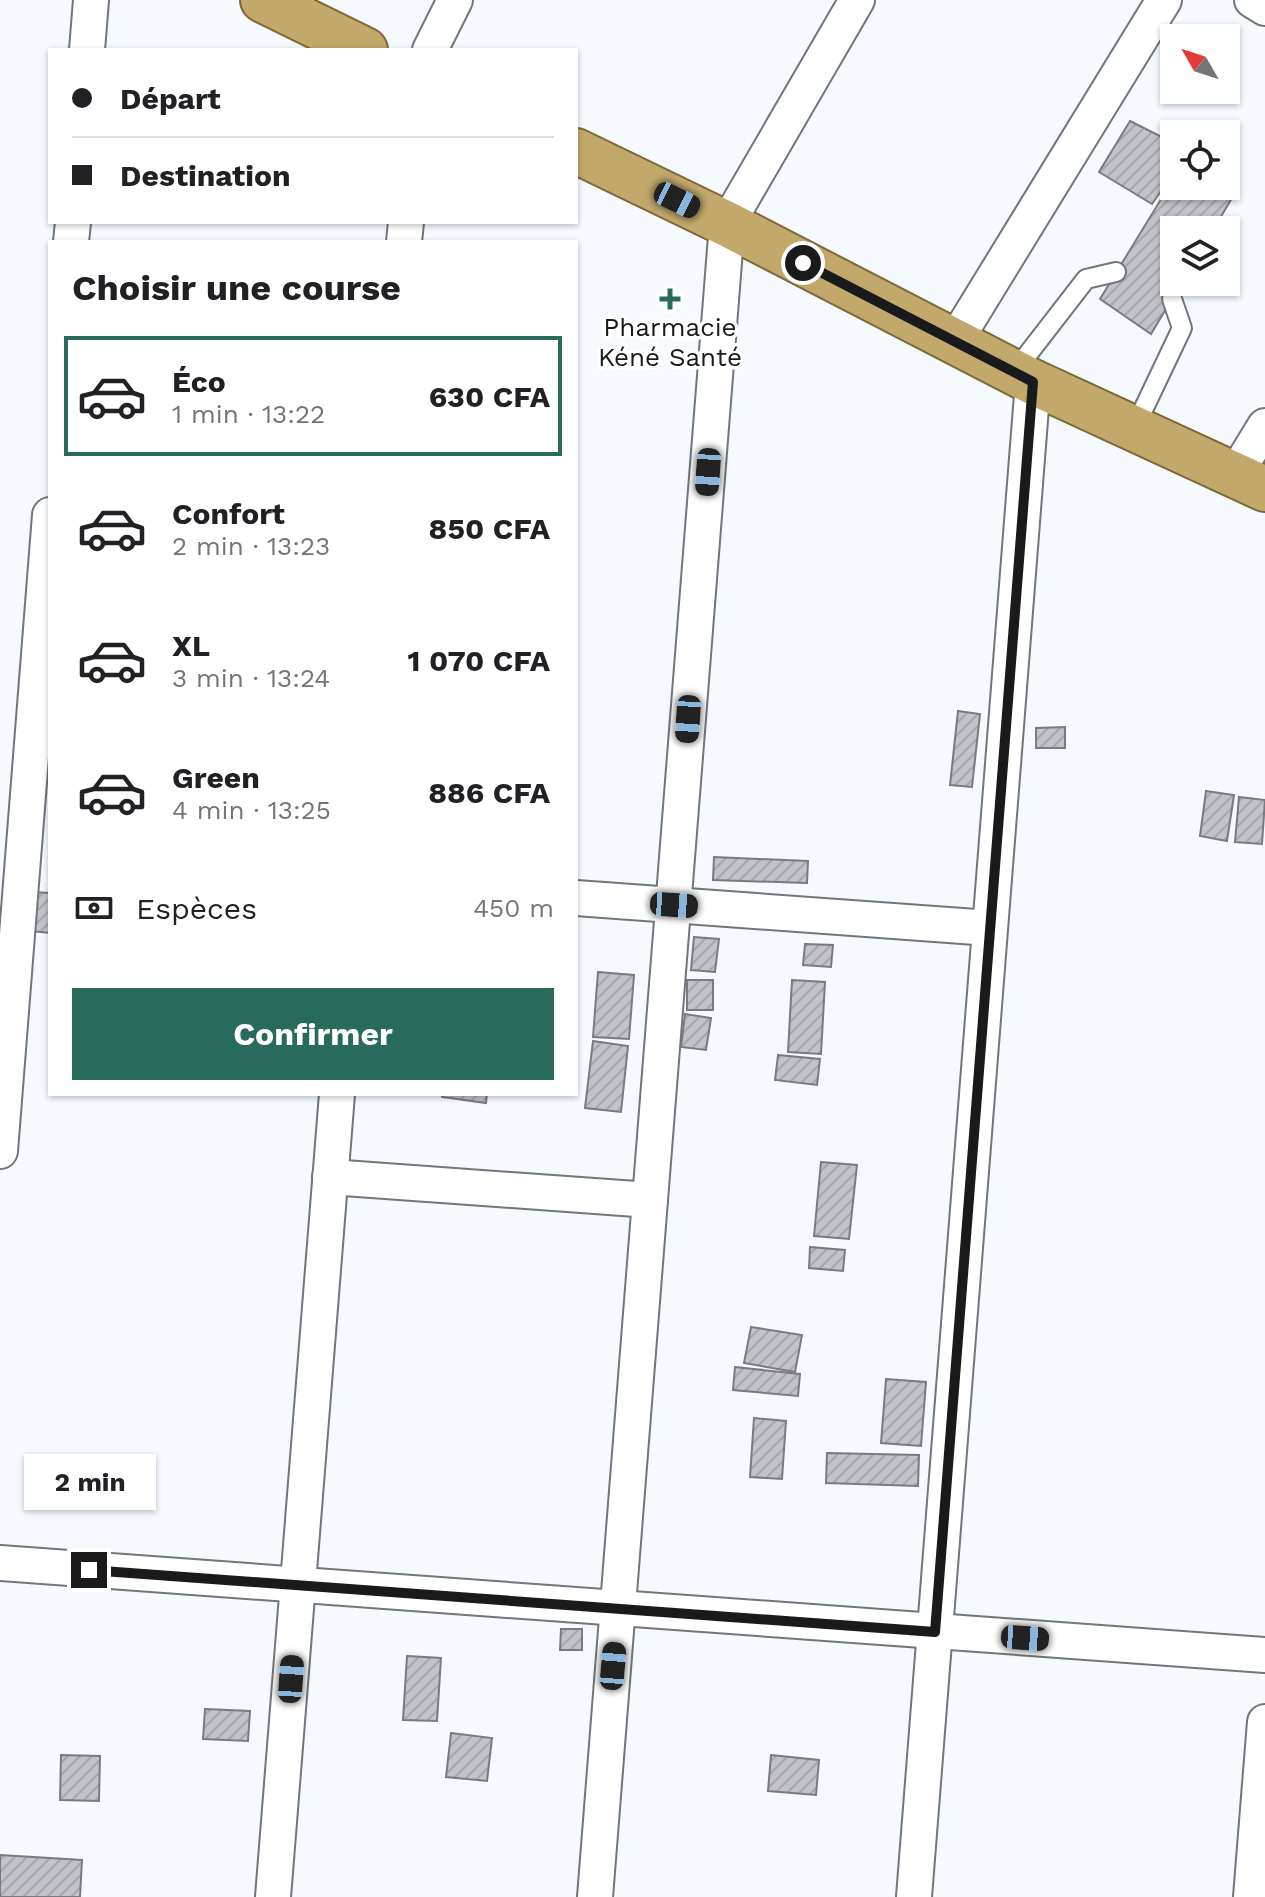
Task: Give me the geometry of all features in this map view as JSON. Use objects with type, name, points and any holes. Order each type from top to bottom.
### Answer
[{"type":"highway","points":[[263,0],[361,48]]},
{"type":"highway","points":[[578,152],[727,224],[1024,377],[1250,482]]},
{"type":"street","points":[[87,48],[91,0]]},
{"type":"street","points":[[431,48],[455,0]]},
{"type":"street","points":[[595,1897],[727,224],[857,0]]},
{"type":"street","points":[[955,341],[1164,0]]},
{"type":"street","points":[[1252,0],[1265,8]]},
{"type":"street","points":[[914,1897],[990,928],[1024,377]]},
{"type":"street","points":[[1250,482],[1265,426]]},
{"type":"street","points":[[0,1151],[8,953],[36,859],[48,564]]},
{"type":"street","points":[[578,898],[990,928]]},
{"type":"street","points":[[273,1897],[337,1096]]},
{"type":"street","points":[[330,1177],[650,1200]]},
{"type":"street","points":[[0,1563],[1265,1655]]},
{"type":"street","points":[[1251,1897],[1265,1722]]},
{"type":"lane","points":[[1024,377],[1086,279],[1116,272]]},
{"type":"lane","points":[[1134,429],[1182,328],[1172,299]]},
{"type":"building","points":[[1130,121],[1160,136],[1160,192],[1152,204],[1099,172]]},
{"type":"building","points":[[1161,200],[1231,200],[1221,216],[1160,216],[1160,296],[1174,296],[1151,334],[1100,299]]},
{"type":"building","points":[[958,711],[980,714],[972,787],[950,785]]},
{"type":"building","points":[[1065,727],[1065,748],[1036,748],[1036,728]]},
{"type":"building","points":[[1206,791],[1234,795],[1227,841],[1200,836]]},
{"type":"building","points":[[1239,797],[1265,800],[1262,844],[1235,842]]},
{"type":"building","points":[[714,857],[808,861],[807,883],[713,880]]},
{"type":"building","points":[[33,892],[48,893],[48,933],[31,931]]},
{"type":"building","points":[[694,937],[719,939],[715,972],[691,970]]},
{"type":"building","points":[[805,944],[833,945],[831,967],[803,965]]},
{"type":"building","points":[[598,972],[634,975],[629,1039],[593,1037]]},
{"type":"building","points":[[687,980],[713,980],[713,1010],[687,1010]]},
{"type":"building","points":[[792,980],[825,982],[821,1054],[788,1052]]},
{"type":"building","points":[[685,1014],[711,1018],[706,1050],[681,1047]]},
{"type":"building","points":[[593,1041],[628,1046],[621,1112],[585,1108]]},
{"type":"building","points":[[778,1055],[820,1059],[817,1085],[775,1080]]},
{"type":"building","points":[[442,1096],[487,1096],[486,1103]]},
{"type":"building","points":[[821,1162],[857,1165],[849,1239],[814,1236]]},
{"type":"building","points":[[810,1247],[845,1250],[843,1271],[809,1268]]},
{"type":"building","points":[[751,1327],[802,1335],[795,1372],[744,1363]]},
{"type":"building","points":[[735,1367],[800,1374],[798,1396],[733,1390]]},
{"type":"building","points":[[886,1379],[926,1382],[921,1446],[881,1443]]},
{"type":"building","points":[[754,1418],[786,1421],[782,1479],[750,1477]]},
{"type":"building","points":[[827,1453],[919,1455],[918,1486],[826,1483]]},
{"type":"building","points":[[561,1629],[582,1629],[582,1650],[560,1650]]},
{"type":"building","points":[[407,1656],[441,1658],[437,1721],[403,1720]]},
{"type":"building","points":[[205,1709],[250,1711],[248,1741],[203,1739]]},
{"type":"building","points":[[451,1733],[492,1738],[487,1781],[446,1777]]},
{"type":"building","points":[[61,1755],[100,1756],[99,1801],[60,1800]]},
{"type":"building","points":[[771,1755],[819,1760],[816,1795],[768,1791]]},
{"type":"building","points":[[0,1855],[82,1860],[80,1897],[0,1897]]},
{"type":"place","name":"Pharmacie Kéné Santé","points":[[670,299]]},
{"type":"route","points":[[89,1570],[935,1632],[1033,382],[803,263]]}]
